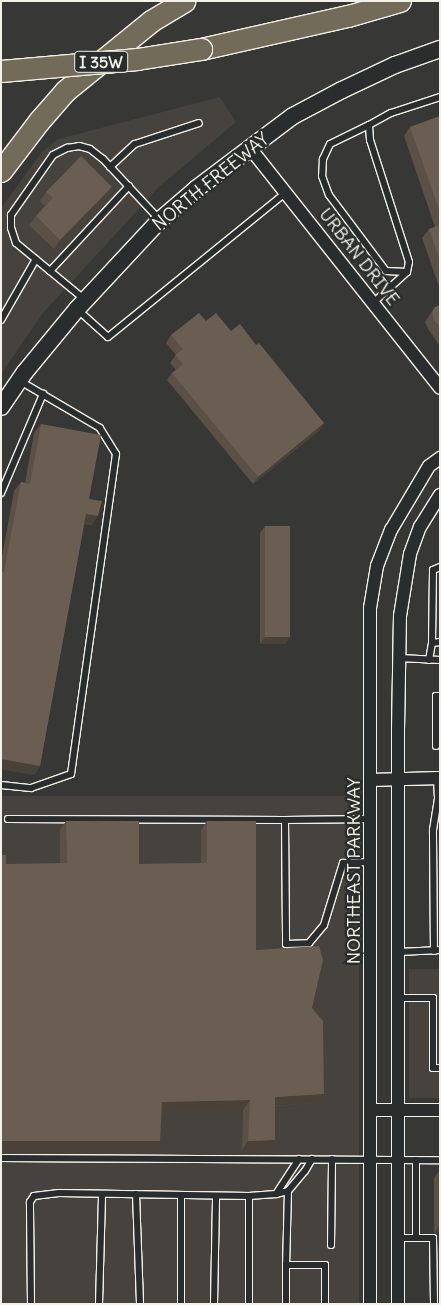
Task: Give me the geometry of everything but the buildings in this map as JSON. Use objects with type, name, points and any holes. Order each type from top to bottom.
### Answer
[{"type":"highway","points":[[1,171],[39,120],[65,92],[152,21],[184,1]]},
{"type":"highway","name":"I 35W","points":[[1,71],[137,59],[201,49],[339,18],[400,1]]},
{"type":"main road","name":"NORTH FREEWAY","points":[[3,399],[81,305],[160,220],[196,189],[293,116],[395,65],[440,49]]},
{"type":"street","name":"URBAN DRIVE","points":[[250,148],[440,388]]},
{"type":"street","name":"NORTHEAST PARKWAY","points":[[370,1304],[370,608],[377,566],[391,530],[429,466],[440,458]]},
{"type":"street","points":[[398,1304],[398,780],[400,616],[410,554],[420,527],[440,495]]},
{"type":"street","points":[[371,780],[439,778]]},
{"type":"street","points":[[371,1110],[440,1110]]},
{"type":"lane","points":[[407,272],[386,271],[329,195],[322,176],[322,159],[330,144],[391,113],[440,97]]},
{"type":"lane","points":[[110,167],[135,144],[199,123]]},
{"type":"lane","points":[[369,125],[370,140],[409,262],[407,272],[373,303]]},
{"type":"lane","points":[[160,220],[110,167],[90,149],[79,146],[67,148],[53,155],[12,214],[11,228],[16,243],[50,271],[108,337],[286,193]]},
{"type":"lane","points":[[50,271],[129,186]]},
{"type":"lane","points":[[1,320],[36,259]]},
{"type":"lane","points":[[1,786],[31,788],[71,774],[116,454],[100,428],[43,394],[22,376]]},
{"type":"lane","points":[[1,493],[43,394]]},
{"type":"lane","points":[[430,660],[436,602],[433,570],[440,567]]},
{"type":"lane","points":[[432,643],[440,642]]},
{"type":"lane","points":[[399,658],[440,660]]},
{"type":"lane","points":[[436,746],[436,696],[440,696]]},
{"type":"lane","points":[[399,952],[437,950],[433,830],[439,778]]},
{"type":"lane","points":[[8,819],[371,819]]},
{"type":"lane","points":[[285,820],[286,944],[309,943],[324,925],[343,863],[371,862]]},
{"type":"lane","points":[[398,998],[433,998],[433,1068],[440,1068]]},
{"type":"lane","points":[[1,1158],[440,1160]]},
{"type":"lane","points":[[276,1194],[298,1159]]},
{"type":"lane","points":[[31,1304],[30,1202],[34,1196],[42,1194],[249,1196],[276,1194],[288,1191],[306,1171],[312,1159]]},
{"type":"lane","points":[[331,1245],[332,1159]]},
{"type":"lane","points":[[416,1160],[416,1238]]},
{"type":"lane","points":[[286,1304],[288,1191]]},
{"type":"lane","points":[[99,1304],[102,1194]]},
{"type":"lane","points":[[136,1194],[140,1304]]},
{"type":"lane","points":[[180,1195],[180,1304]]},
{"type":"lane","points":[[214,1304],[216,1196]]},
{"type":"lane","points":[[249,1196],[249,1304]]},
{"type":"lane","points":[[398,1238],[434,1238],[437,1256],[434,1304]]},
{"type":"lane","points":[[286,1265],[325,1265],[325,1304]]},
{"type":"shaded area","points":[[220,97],[236,122],[160,186],[43,313],[1,374],[1,208],[42,152],[58,139]]},
{"type":"shaded area","points":[[1,796],[359,796],[359,1304],[1,1304]]},
{"type":"shaded area","points":[[409,969],[440,969],[440,1098],[409,1098]]}]
